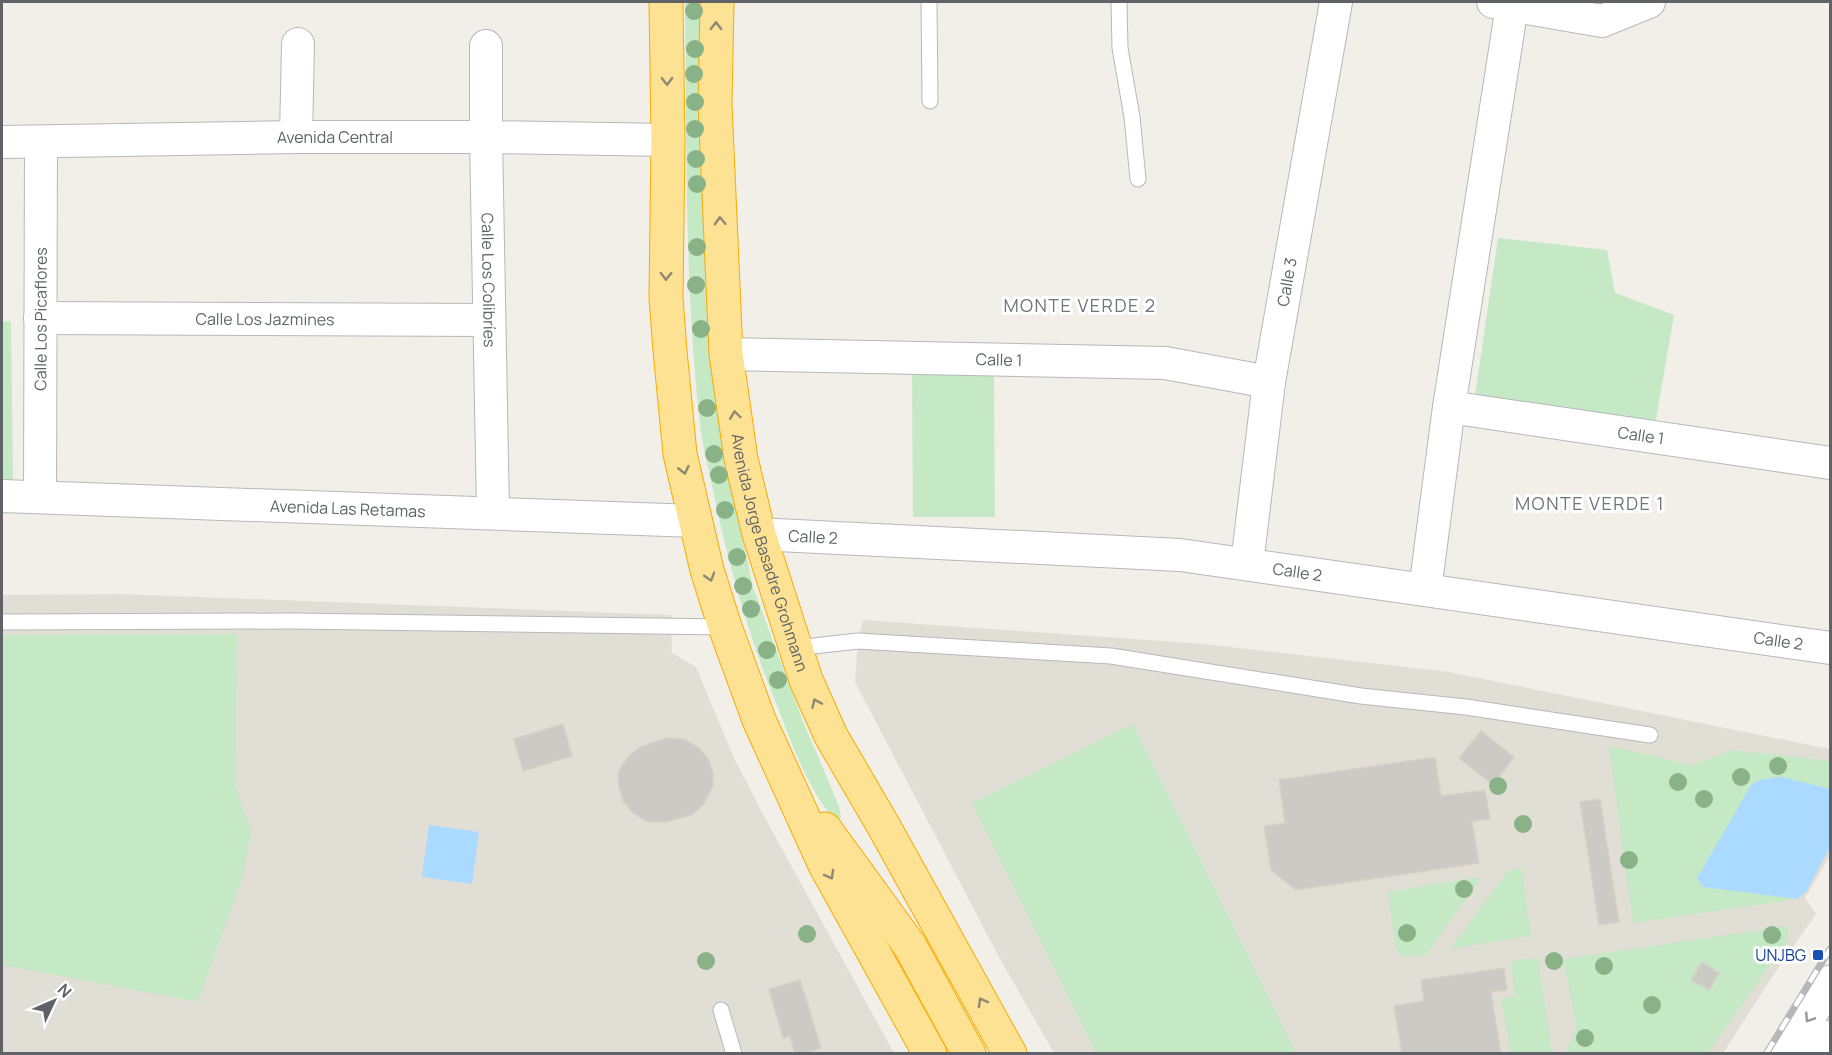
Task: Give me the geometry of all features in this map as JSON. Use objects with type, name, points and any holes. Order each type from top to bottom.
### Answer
[{"type":"highway","points":[[666,2],[668,140],[666,298],[669,351],[680,454],[707,570],[759,720],[825,866],[930,1053]]},
{"type":"highway","name":"Avenida Jorge Basadre Grohmann","points":[[717,2],[715,104],[726,354],[741,459],[759,534],[806,680],[831,736],[884,825],[1010,1053]]},
{"type":"highway","points":[[831,736],[910,946]]},
{"type":"highway","points":[[780,767],[910,946],[969,1053]]},
{"type":"main road","points":[[1786,1053],[1830,982]]},
{"type":"main road","points":[[1820,1053],[1830,1037]]},
{"type":"street","name":"Calle 3","points":[[1247,564],[1269,382],[1336,2]]},
{"type":"street","points":[[1425,590],[1502,4],[1602,21],[1640,6]]},
{"type":"street","points":[[297,138],[298,44]]},
{"type":"street","name":"Calle Los Colibríes","points":[[486,46],[493,513]]},
{"type":"street","name":"Avenida Central","points":[[2,142],[486,137],[668,140]]},
{"type":"street","name":"Calle Los Picaflores","points":[[40,496],[41,142]]},
{"type":"street","name":"Calle Los Jazmines","points":[[40,318],[489,320]]},
{"type":"street","name":"Calle 1","points":[[726,354],[1165,363],[1269,382]]},
{"type":"street","name":"Calle 1","points":[[1449,407],[1830,463]]},
{"type":"street","name":"Avenida Las Retamas","points":[[2,496],[695,521]]},
{"type":"street","name":"Calle 2","points":[[759,534],[1180,555],[1830,648]]},
{"type":"lane","points":[[929,2],[930,101]]},
{"type":"lane","points":[[1119,2],[1120,48],[1132,117],[1138,179]]},
{"type":"lane","points":[[2,622],[292,621],[726,627]]},
{"type":"lane","points":[[796,648],[858,641],[1110,656],[1361,696],[1466,707],[1650,735]]},
{"type":"lane","points":[[721,1010],[734,1053]]},
{"type":"shaded area","points":[[120,594],[671,615],[672,653],[696,667],[734,758],[894,1053],[2,1053],[2,595]]},
{"type":"shaded area","points":[[863,620],[1204,644],[1449,672],[1830,749],[1830,856],[1805,898],[1816,914],[1723,1053],[1054,1053],[1000,959],[855,682],[858,641]]},
{"type":"green space","points":[[685,2],[704,2],[707,320],[722,441],[753,587],[802,719],[839,806],[841,817],[838,823],[818,797],[802,766],[756,651],[732,571],[701,432],[689,271]]},
{"type":"green space","points":[[1498,238],[1607,250],[1615,293],[1674,315],[1655,425],[1475,396]]},
{"type":"green space","points":[[11,321],[13,480],[2,480],[2,322]]},
{"type":"green space","points":[[912,375],[994,375],[995,517],[913,517]]},
{"type":"green space","points":[[237,634],[235,785],[251,832],[243,875],[198,1002],[2,965],[2,635]]},
{"type":"green space","points":[[1133,724],[1296,1053],[1096,1053],[972,803]]},
{"type":"green space","points":[[1609,746],[1692,765],[1733,750],[1830,761],[1830,789],[1782,777],[1703,887],[1797,899],[1633,923]]},
{"type":"green space","points":[[1522,868],[1531,936],[1450,949],[1509,870]]},
{"type":"green space","points":[[1481,878],[1426,955],[1403,956],[1396,950],[1388,892]]},
{"type":"green space","points":[[1788,926],[1787,941],[1708,1053],[1565,1053],[1577,1028],[1563,959]]},
{"type":"green space","points":[[1538,958],[1552,1053],[1511,1053],[1501,999],[1515,996],[1511,961]]},
{"type":"water","points":[[1782,777],[1830,789],[1830,847],[1806,892],[1797,899],[1703,887],[1697,878],[1752,784],[1763,779]]},
{"type":"water","points":[[429,825],[479,832],[472,884],[422,877]]},
{"type":"building","points":[[563,724],[572,756],[523,771],[514,739]]},
{"type":"building","points":[[1481,731],[1514,757],[1493,785],[1459,758]]},
{"type":"building","points":[[667,738],[684,739],[699,748],[709,760],[713,774],[713,786],[703,805],[691,815],[666,822],[648,822],[633,813],[623,801],[618,775],[629,756],[640,747]]},
{"type":"building","points":[[1435,757],[1441,796],[1485,790],[1490,819],[1472,821],[1479,863],[1296,890],[1271,870],[1264,826],[1285,823],[1279,780]]},
{"type":"building","points":[[1600,799],[1619,922],[1599,925],[1580,802]]},
{"type":"building","points":[[1702,962],[1719,973],[1709,990],[1691,980]]},
{"type":"building","points":[[1504,968],[1507,990],[1491,992],[1501,1054],[1402,1054],[1394,1006],[1424,1001],[1421,980]]},
{"type":"building","points":[[800,980],[821,1048],[804,1054],[795,1054],[790,1036],[783,1038],[769,989]]},
{"type":"railway","points":[[1766,1054],[1830,949]]},
{"type":"place","name":"UNJBG","points":[[1818,955]]},
{"type":"district","name":"MONTE VERDE 2","points":[[1080,306]]},
{"type":"district","name":"MONTE VERDE 1","points":[[1590,504]]}]
